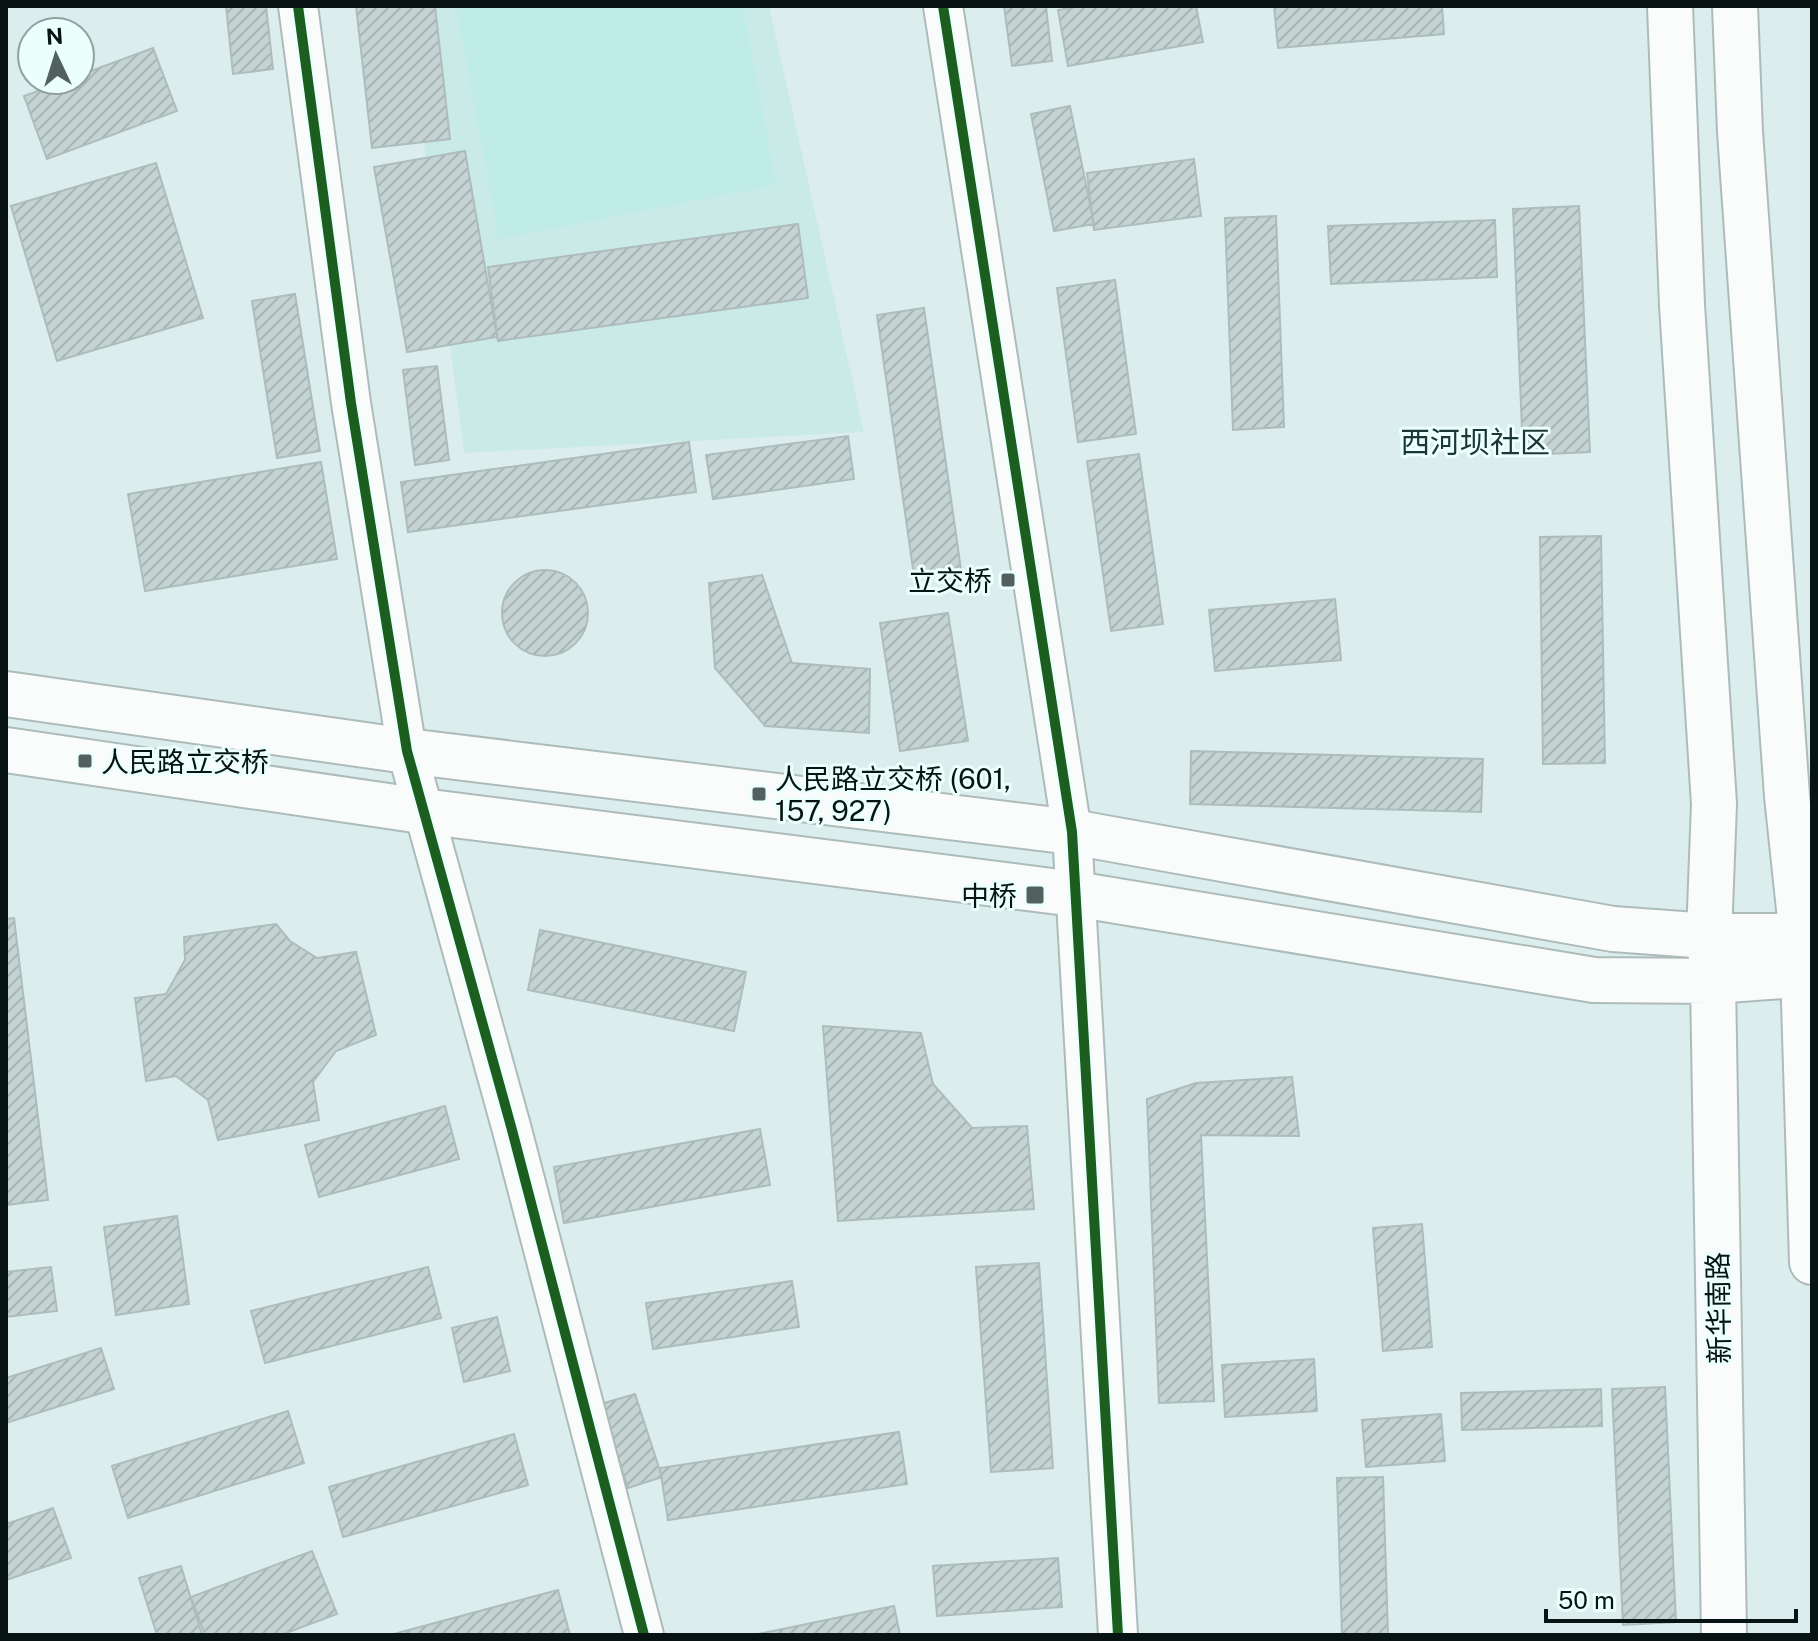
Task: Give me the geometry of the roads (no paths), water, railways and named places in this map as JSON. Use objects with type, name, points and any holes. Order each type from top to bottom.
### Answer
[{"type":"main road","name":"新华南路","points":[[1670,6],[1682,305],[1714,804],[1709,936],[1713,981],[1724,1635]]},
{"type":"main road","points":[[1735,6],[1740,132],[1787,796],[1807,955],[1812,1262]]},
{"type":"main road","points":[[6,694],[407,751],[1072,832],[1613,929],[1709,936],[1807,955]]},
{"type":"main road","points":[[6,750],[422,811],[1075,894],[1594,980],[1713,981],[1807,955]]},
{"type":"street","points":[[298,6],[351,403],[407,751],[512,1130],[644,1635]]},
{"type":"street","points":[[943,6],[1072,832],[1118,1635]]},
{"type":"place","name":"立交桥","points":[[1008,580]]},
{"type":"place","name":"人民路立交桥","points":[[85,761]]},
{"type":"place","name":"人民路立交桥 (601, 157, 927)","points":[[759,794]]},
{"type":"place","name":"中桥","points":[[1035,895]]},
{"type":"district","name":"西河坝社区","points":[[1475,442]]}]
